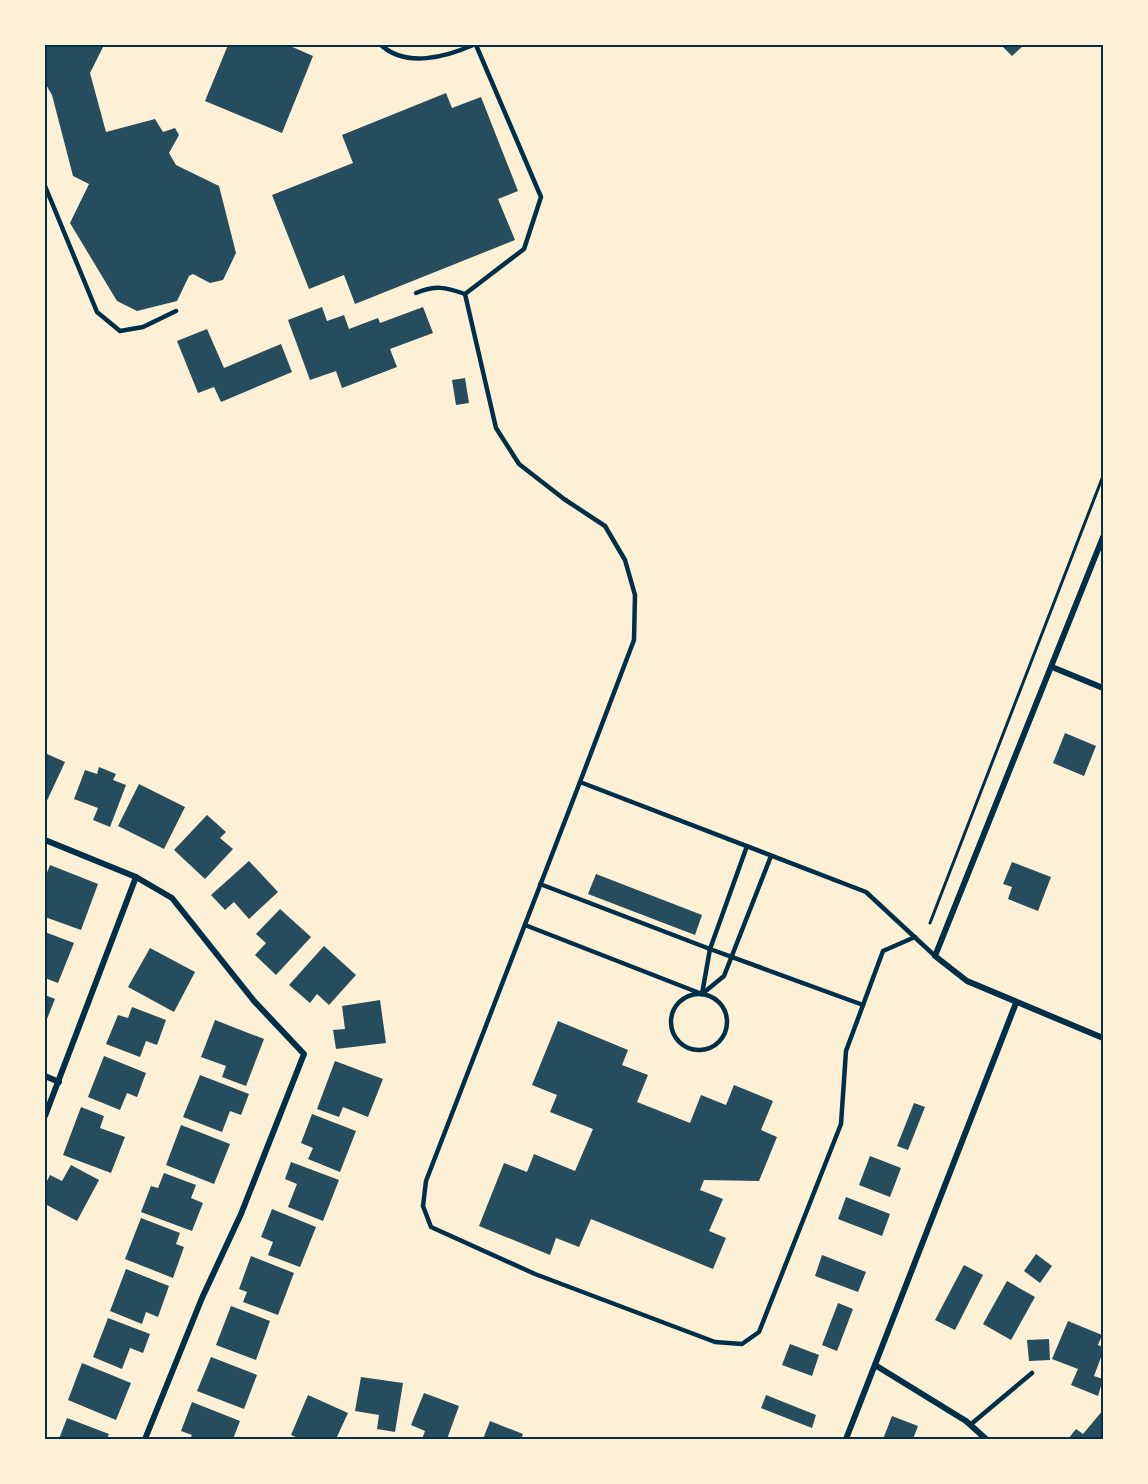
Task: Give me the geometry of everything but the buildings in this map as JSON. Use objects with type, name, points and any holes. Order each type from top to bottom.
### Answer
[{"type":"street","points":[[1103,537],[935,956],[967,981],[1103,1038]]},
{"type":"street","points":[[1052,667],[1103,688]]},
{"type":"street","points":[[45,840],[136,877],[172,898],[254,1001],[304,1054],[241,1214],[202,1298],[145,1439]]},
{"type":"street","points":[[45,1116],[136,877]]},
{"type":"street","points":[[846,1439],[1016,1003]]},
{"type":"street","points":[[45,1076],[59,1082]]},
{"type":"street","points":[[875,1365],[970,1425],[986,1439]]},
{"type":"lane","points":[[381,45],[405,57],[429,58],[450,55],[475,45],[541,197],[524,249],[465,294]]},
{"type":"lane","points":[[45,186],[97,312],[120,331],[143,327],[176,311]]},
{"type":"lane","points":[[416,293],[432,286],[465,294]]},
{"type":"lane","points":[[465,294],[496,428],[519,464],[564,499],[605,526],[625,560],[636,595],[634,640],[426,1181],[423,1206],[430,1227],[535,1274],[715,1342],[742,1344],[759,1332],[841,1124],[846,1051],[884,951],[915,937]]},
{"type":"lane","points":[[580,782],[866,892],[935,956]]},
{"type":"lane","points":[[702,994],[710,949],[747,846]]},
{"type":"lane","points":[[525,925],[702,994],[718,1002],[723,1009],[726,1027],[723,1036],[717,1043],[701,1050],[692,1049],[677,1040],[671,1022],[672,1013],[684,998],[702,994],[724,975],[771,856]]},
{"type":"lane","points":[[540,884],[863,1005]]},
{"type":"lane","points":[[970,1425],[1032,1373]]},
{"type":"path","points":[[930,923],[1103,476]]}]
